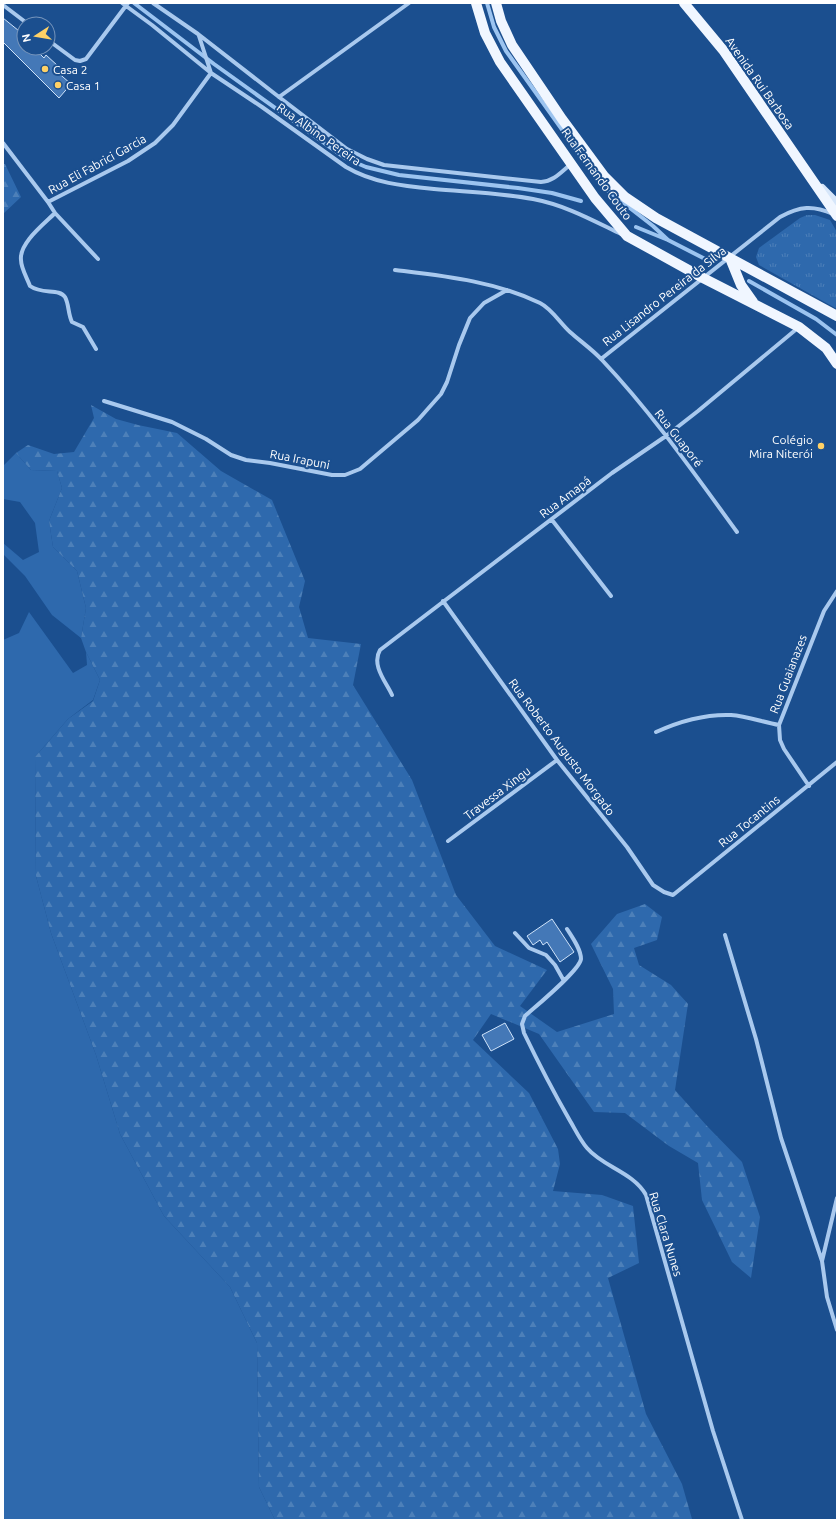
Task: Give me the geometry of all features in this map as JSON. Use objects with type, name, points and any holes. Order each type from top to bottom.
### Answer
[{"type":"main road","name":"Rua Fernando Couto","points":[[476,3],[485,33],[500,62],[595,198],[626,236],[703,278],[799,327],[826,348],[837,364]]},
{"type":"main road","name":"Rua Fernando Couto","points":[[496,3],[501,21],[512,45],[562,119],[604,176],[625,197],[656,218],[837,316]]},
{"type":"main road","name":"Avenida Rui Barbosa","points":[[684,3],[723,50],[837,216]]},
{"type":"main road","name":"Avenida Rui Barbosa","points":[[813,180],[837,204]]},
{"type":"main road","points":[[730,258],[742,285],[754,304]]},
{"type":"street","name":"Rua Albino Pereira","points":[[122,3],[127,5],[211,73],[361,176],[406,186],[534,199],[562,206],[626,236]]},
{"type":"street","name":"Rua Albino Pereira","points":[[153,3],[198,34],[347,149],[367,160],[384,164],[541,182],[549,182],[571,164]]},
{"type":"street","points":[[279,97],[409,3]]},
{"type":"street","points":[[3,5],[17,16]]},
{"type":"street","points":[[56,46],[75,60],[80,61],[86,59],[127,5]]},
{"type":"street","points":[[198,34],[211,73]]},
{"type":"street","name":"Rua Eli Fabrici Garcia","points":[[96,349],[83,327],[72,322],[67,302],[62,294],[58,292],[40,292],[30,286],[21,264],[21,252],[24,245],[55,213],[48,202],[128,161],[154,143],[173,124],[211,73]]},
{"type":"street","points":[[3,143],[48,202]]},
{"type":"street","name":"Rua Lisandro Pereira da Silva","points":[[395,270],[478,281],[541,303],[551,311],[568,330],[601,359],[780,217],[792,210],[805,208],[821,208],[837,216]]},
{"type":"street","points":[[55,213],[98,259]]},
{"type":"street","name":"Rua Irapuni","points":[[104,401],[172,422],[206,439],[231,454],[246,460],[270,463],[332,476],[345,475],[360,469],[366,464],[418,420],[441,394],[447,382],[459,345],[470,318],[484,303],[507,290]]},
{"type":"street","name":"Rua Amapá","points":[[392,696],[377,666],[377,655],[380,650],[612,473],[666,436],[799,327]]},
{"type":"street","name":"Rua Guaporé","points":[[601,359],[666,436],[737,532]]},
{"type":"street","points":[[552,520],[611,596]]},
{"type":"street","name":"Rua Guaianazes","points":[[808,786],[784,749],[780,740],[779,725],[781,716],[824,611],[837,591]]},
{"type":"street","name":"Rua Roberto Augusto Morgado","points":[[443,601],[557,760],[627,847],[653,885],[664,892],[673,895]]},
{"type":"street","points":[[656,732],[675,723],[709,716],[732,715],[779,725]]},
{"type":"street","name":"Travessa Xingu","points":[[448,842],[557,760]]},
{"type":"street","name":"Rua Tocantins","points":[[673,895],[837,762]]},
{"type":"street","name":"Rua Clara Nunes","points":[[567,929],[578,949],[581,958],[579,965],[564,981],[525,1016],[522,1024],[524,1033],[552,1090],[586,1147],[596,1157],[635,1181],[641,1186],[646,1195],[713,1431],[742,1520]]},
{"type":"street","points":[[515,933],[529,948],[546,955],[555,965],[564,981]]},
{"type":"street","points":[[725,935],[756,1039],[781,1138],[822,1261],[827,1297],[837,1330]]},
{"type":"street","points":[[822,1261],[837,1198]]},
{"type":"green space","points":[[3,164],[5,164],[21,197],[3,214]]},
{"type":"green space","points":[[807,215],[815,215],[830,220],[837,232],[837,309],[759,265],[756,257],[759,248],[800,218]]},
{"type":"green space","points":[[91,405],[116,419],[177,433],[221,471],[272,500],[305,581],[299,607],[308,638],[361,644],[353,685],[412,780],[456,895],[495,946],[547,970],[520,1006],[557,1032],[614,1014],[613,989],[591,944],[617,914],[645,904],[662,917],[657,940],[634,948],[639,965],[671,985],[688,1004],[675,1090],[742,1162],[760,1217],[751,1278],[732,1262],[702,1200],[698,1163],[669,1146],[625,1113],[594,1112],[539,1034],[491,1014],[473,1040],[529,1093],[558,1149],[560,1164],[553,1191],[602,1195],[633,1206],[639,1263],[608,1278],[646,1414],[682,1484],[692,1519],[691,1520],[275,1520],[259,1487],[257,1343],[230,1287],[164,1216],[120,1134],[96,1055],[51,933],[36,876],[35,757],[68,719],[93,701],[100,680],[86,652],[81,638],[86,608],[77,571],[53,547],[49,521],[62,488],[57,471],[31,470],[16,453],[28,445],[54,454],[74,452],[94,418]]},
{"type":"green space","points":[[16,453],[31,470],[57,471],[62,488],[49,521],[53,547],[77,571],[86,608],[81,638],[52,615],[25,576],[3,554],[3,543],[23,560],[39,552],[35,523],[20,502],[3,499],[3,466]]},
{"type":"green space","points":[[29,612],[73,673],[87,665],[86,652],[100,680],[93,700],[68,719],[35,757],[36,876],[51,933],[96,1055],[120,1134],[164,1216],[230,1287],[257,1343],[259,1487],[275,1520],[3,1520],[3,640],[19,633]]},
{"type":"building","points":[[3,18],[16,29],[16,55],[3,42]]},
{"type":"building","points":[[17,56],[42,56],[44,58],[47,56],[58,66],[55,70],[71,84],[59,98]]},
{"type":"building","points":[[552,919],[574,952],[560,962],[547,942],[543,945],[540,940],[533,945],[527,936]]},
{"type":"building","points":[[505,1023],[514,1039],[491,1051],[482,1035]]},
{"type":"waterway","points":[[134,3],[214,64],[345,158],[366,167],[399,175],[518,188],[552,193],[581,201]]},
{"type":"waterway","points":[[487,3],[494,27],[506,51],[603,187],[653,226],[668,240]]},
{"type":"waterway","points":[[636,227],[668,240],[709,261]]},
{"type":"waterway","points":[[749,281],[816,319],[837,335]]},
{"type":"place","name":"Casa 2","points":[[45,69]]},
{"type":"place","name":"Casa 1","points":[[58,85]]},
{"type":"place","name":"Colégio Mira Niterói","points":[[821,446]]}]
